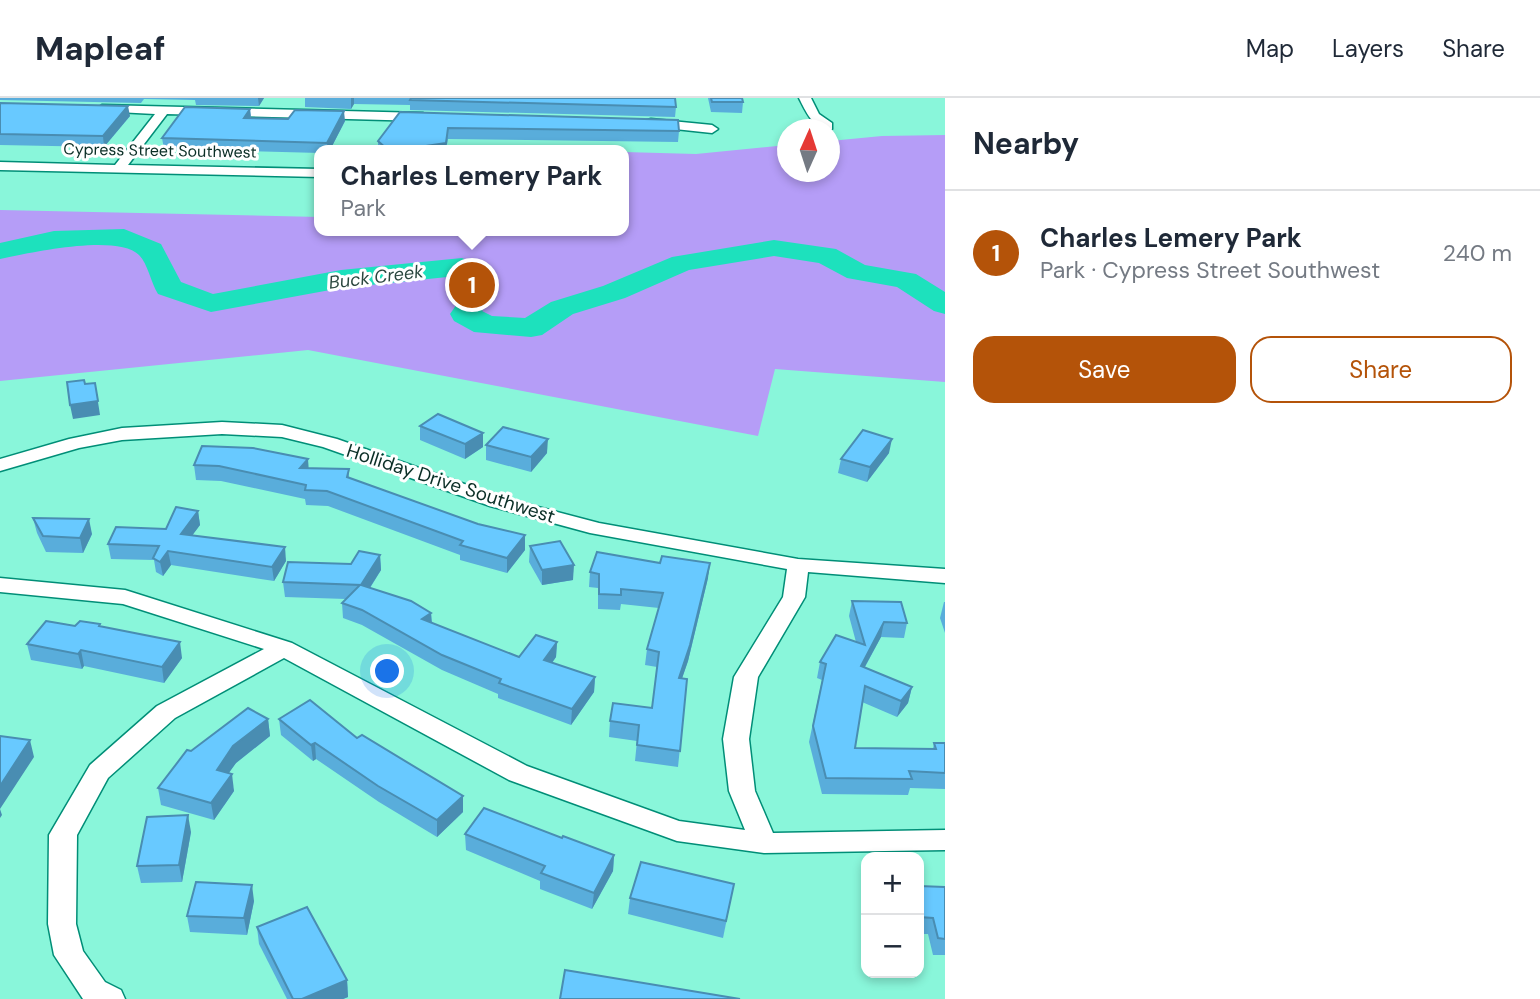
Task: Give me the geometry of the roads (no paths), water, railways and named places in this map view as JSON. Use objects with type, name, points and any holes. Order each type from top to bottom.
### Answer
[{"type":"street","points":[[284,113],[290,98]]},
{"type":"street","points":[[804,98],[818,119]]},
{"type":"street","points":[[86,109],[433,117]]},
{"type":"street","points":[[120,167],[163,111]]},
{"type":"street","points":[[638,123],[680,124],[712,129]]},
{"type":"street","name":"Cypress Street Southwest","points":[[0,166],[314,173]]},
{"type":"street","name":"Holliday Drive Southwest","points":[[0,465],[76,443],[122,434],[222,428],[282,431],[330,443],[497,502],[586,526],[799,565],[945,576]]},
{"type":"street","points":[[764,843],[742,791],[736,738],[746,677],[794,597],[799,565]]},
{"type":"street","points":[[0,585],[125,597],[284,648],[518,774],[677,831],[764,843],[945,840]]},
{"type":"street","points":[[110,999],[93,991],[69,955],[62,924],[63,835],[99,772],[166,712],[284,648]]},
{"type":"waterway","name":"Buck Creek","points":[[0,251],[54,239],[124,237],[151,250],[169,288],[211,303],[341,279],[462,267],[479,276],[483,288],[465,314],[485,325],[531,328],[562,308],[614,292],[682,263],[774,248],[826,255],[857,272],[906,280],[945,305]]},
{"type":"place","name":"Charles Lemery Park","points":[[472,285]]}]
